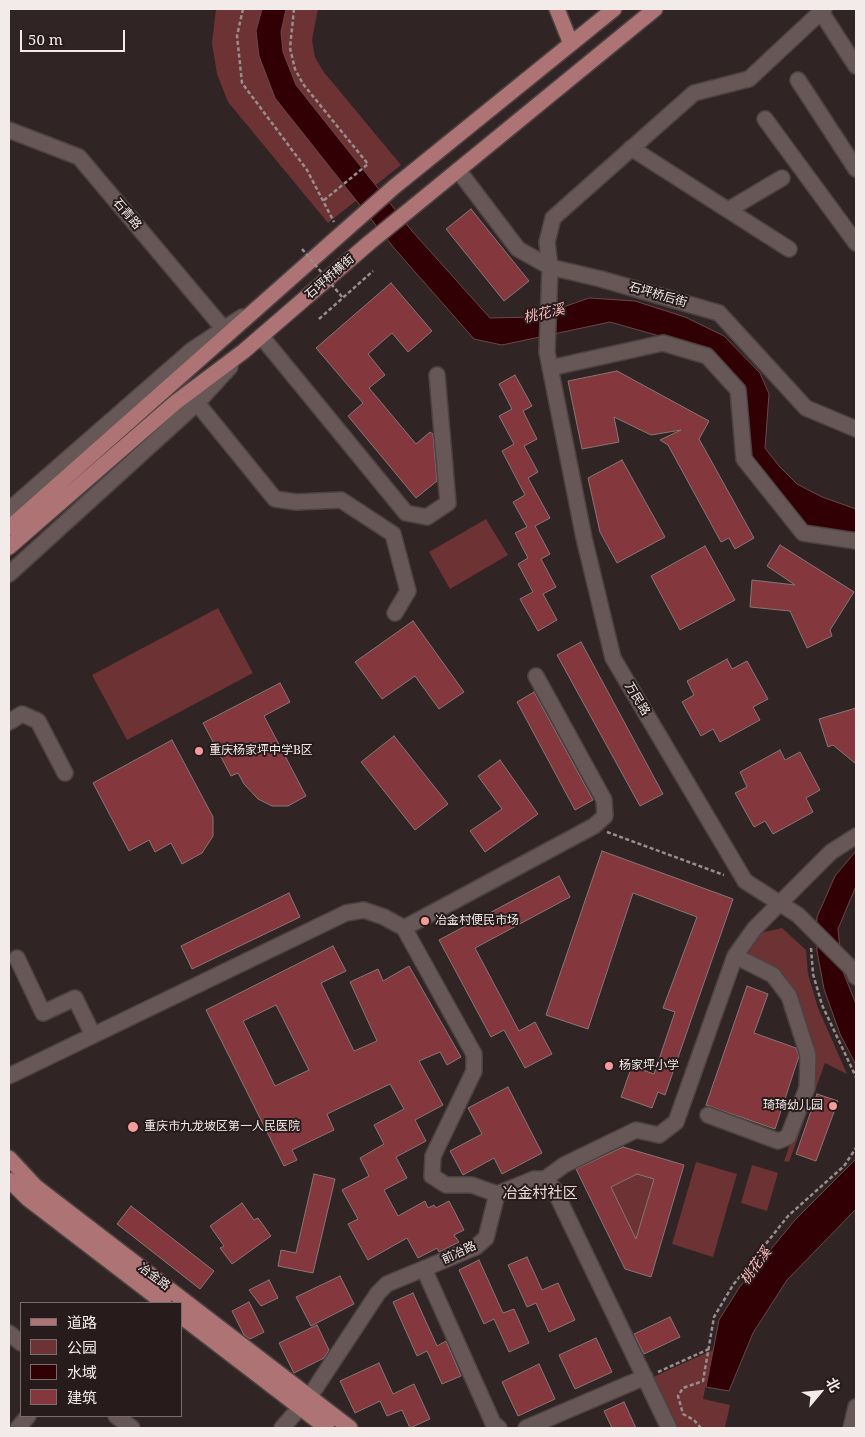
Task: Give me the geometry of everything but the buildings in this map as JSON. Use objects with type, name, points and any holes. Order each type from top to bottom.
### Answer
[{"type":"main road","points":[[557,9],[571,44]]},
{"type":"main road","name":"石坪桥横街","points":[[9,528],[354,221],[614,9]]},
{"type":"main road","name":"石坪桥横街","points":[[9,547],[176,402],[244,351],[369,243],[655,9]]},
{"type":"main road","name":"冶金路","points":[[9,1158],[36,1187],[180,1302]]},
{"type":"main road","name":"冶金路","points":[[9,1180],[27,1198],[163,1302]]},
{"type":"main road","name":"冶金路","points":[[182,1304],[305,1402],[327,1428]]},
{"type":"main road","name":"冶金路","points":[[182,1317],[305,1402],[350,1428]]},
{"type":"street","points":[[822,11],[856,66]]},
{"type":"street","name":"万民路","points":[[822,11],[749,79],[694,93],[553,218],[547,242],[550,271],[549,360],[584,538],[613,658],[745,881],[798,916],[854,974]]},
{"type":"street","points":[[798,80],[856,168]]},
{"type":"street","points":[[765,119],[856,241]]},
{"type":"street","name":"石青路","points":[[9,130],[79,157],[223,328]]},
{"type":"street","points":[[631,148],[789,249]]},
{"type":"street","name":"石坪桥后街","points":[[458,170],[518,249],[550,271],[601,279],[719,313],[806,408],[856,429]]},
{"type":"street","points":[[728,210],[782,178]]},
{"type":"street","points":[[9,510],[192,350],[223,328],[257,308]]},
{"type":"street","points":[[261,336],[406,513],[427,517],[448,503],[437,375]]},
{"type":"street","points":[[549,360],[663,342],[707,356],[738,390],[744,459],[802,533],[856,541]]},
{"type":"street","points":[[9,574],[196,402],[244,351]]},
{"type":"street","points":[[196,402],[275,499],[296,502],[341,500],[393,534],[408,590],[395,613]]},
{"type":"street","points":[[404,928],[594,826],[605,816],[604,800],[536,676]]},
{"type":"street","points":[[9,722],[22,714],[38,721],[65,773]]},
{"type":"street","points":[[9,1076],[346,914],[364,910],[384,917],[404,928],[474,1054],[474,1071],[434,1156],[432,1176],[446,1185],[472,1185],[498,1194],[534,1179],[545,1179],[564,1165],[636,1130],[659,1135],[676,1122],[735,956],[755,928],[831,852],[856,836]]},
{"type":"street","points":[[708,1115],[778,1141],[788,1137],[807,1088],[808,1055],[789,996],[773,975],[735,956]]},
{"type":"street","points":[[16,958],[44,1013],[75,998],[93,1035]]},
{"type":"street","points":[[545,1179],[554,1189],[669,1428]]},
{"type":"street","name":"前冶路","points":[[282,1428],[305,1402],[378,1293],[387,1284],[476,1247],[486,1238],[498,1194]]},
{"type":"street","points":[[424,1269],[493,1423],[499,1428]]},
{"type":"street","points":[[9,1333],[20,1342]]},
{"type":"street","points":[[526,1428],[645,1378]]},
{"type":"street","points":[[851,1428],[856,1407]]},
{"type":"street","points":[[18,1428],[27,1417]]},
{"type":"street","points":[[117,1417],[132,1428]]},
{"type":"path","points":[[243,9],[237,36],[242,83],[307,170],[334,222]]},
{"type":"path","points":[[294,9],[290,48],[295,69],[303,84],[368,164],[323,201]]},
{"type":"path","points":[[302,250],[343,298]]},
{"type":"path","points":[[319,319],[373,271]]},
{"type":"path","points":[[619,836],[716,873]]},
{"type":"path","points":[[811,946],[813,974],[822,1005],[856,1077]]},
{"type":"path","points":[[702,1428],[694,1420],[683,1414],[678,1396],[683,1388],[703,1381],[714,1317],[733,1285],[788,1216],[844,1166],[856,1148]]},
{"type":"path","points":[[645,1378],[709,1349]]},
{"type":"green space","points":[[216,9],[318,9],[312,40],[315,57],[323,71],[401,165],[328,223],[228,102],[217,74],[212,43]]},
{"type":"green space","points":[[486,519],[508,555],[450,589],[429,552]]},
{"type":"green space","points":[[218,608],[253,673],[127,740],[92,675]]},
{"type":"green space","points":[[782,928],[806,950],[808,974],[818,1008],[847,1074],[825,1063],[789,1162],[784,1161],[810,1089],[793,992],[747,956],[760,933]]},
{"type":"green space","points":[[696,1162],[737,1174],[713,1257],[672,1244]]},
{"type":"green space","points":[[752,1165],[778,1173],[767,1211],[741,1203]]},
{"type":"green space","points":[[637,1174],[654,1179],[636,1239],[611,1187]]},
{"type":"green space","points":[[713,1350],[703,1399],[730,1405],[725,1428],[674,1428],[651,1378]]},
{"type":"water","name":"桃花溪","points":[[262,9],[286,9],[281,32],[283,52],[296,85],[412,231],[490,318],[535,317],[589,298],[635,301],[685,317],[724,336],[760,373],[769,394],[765,448],[797,484],[822,497],[856,509],[856,534],[807,527],[751,456],[744,390],[709,350],[610,322],[502,345],[474,339],[394,248],[275,98],[259,56],[256,31]]},
{"type":"water","points":[[856,851],[856,886],[838,929],[842,969],[856,1004],[856,1065],[840,1034],[824,989],[817,951],[817,917],[835,876]]},
{"type":"water","points":[[856,1159],[856,1209],[787,1280],[753,1333],[729,1391],[706,1387],[719,1320],[739,1288],[795,1220]]},
{"type":"place","name":"重庆杨家坪中学B区","points":[[199,751]]},
{"type":"place","name":"冶金村便民市场","points":[[425,921]]},
{"type":"place","name":"杨家坪小学","points":[[609,1066]]},
{"type":"place","name":"琦琦幼儿园","points":[[833,1106]]},
{"type":"place","name":"重庆市九龙坡区第一人民医院","points":[[133,1127]]},
{"type":"district","name":"冶金村社区","points":[[540,1194]]}]
